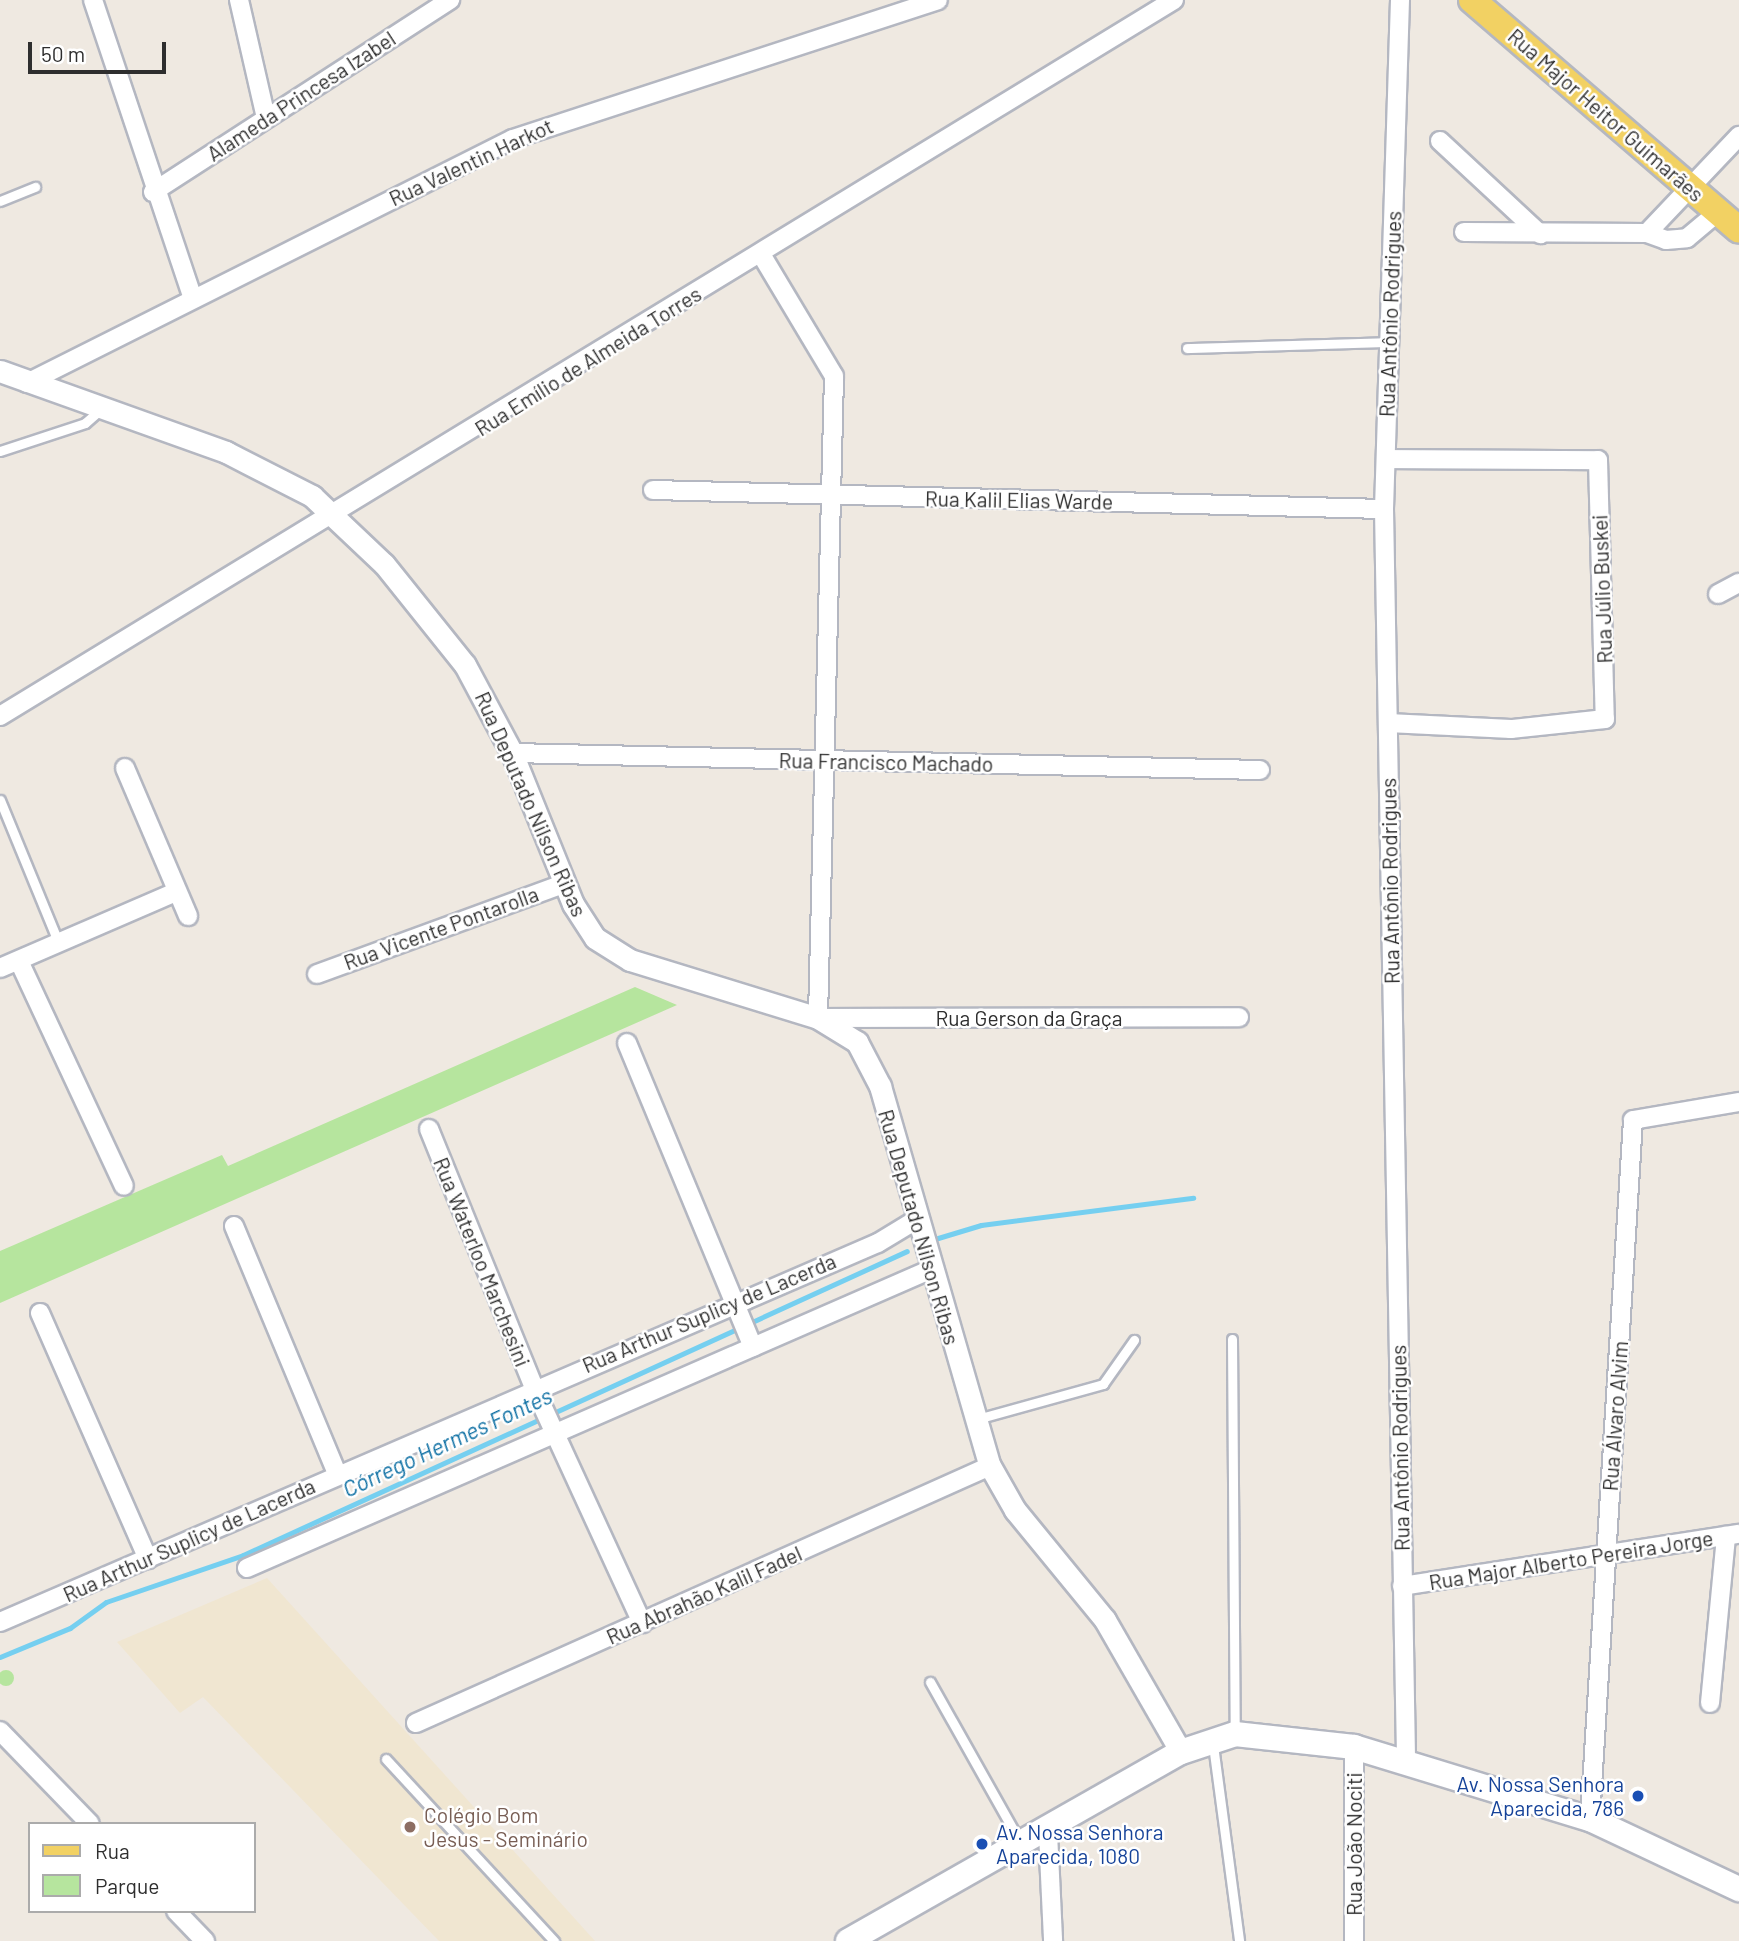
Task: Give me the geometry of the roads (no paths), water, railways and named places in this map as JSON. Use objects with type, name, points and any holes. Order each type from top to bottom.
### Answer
[{"type":"main road","name":"Rua Major Heitor Guimarães","points":[[1472,0],[1739,230]]},
{"type":"main road","points":[[848,1941],[1048,1833],[1181,1752],[1224,1737],[1354,1747],[1590,1819],[1739,1889]]},
{"type":"street","points":[[93,0],[153,191],[192,299]]},
{"type":"street","points":[[239,0],[266,118]]},
{"type":"street","name":"Alameda Princesa Izabel","points":[[153,191],[450,0]]},
{"type":"street","name":"Rua Valentin Harkot","points":[[27,383],[539,128],[938,0]]},
{"type":"street","name":"Rua Emílio de Almeida Torres","points":[[0,716],[1174,0]]},
{"type":"street","name":"Rua Antônio Rodrigues","points":[[1400,0],[1384,509],[1406,1763]]},
{"type":"street","points":[[1647,233],[1688,186],[1739,136]]},
{"type":"street","points":[[1440,141],[1541,234]]},
{"type":"street","points":[[1464,232],[1647,233],[1687,238],[1718,212]]},
{"type":"street","points":[[761,254],[832,365],[832,495],[818,1018]]},
{"type":"street","name":"Rua Deputado Nilson Ribas","points":[[0,371],[254,463],[333,513],[449,642],[512,754],[582,920],[611,952],[818,1018],[857,1042],[873,1068],[929,1270],[990,1466],[1014,1510],[1105,1620],[1181,1752]]},
{"type":"street","name":"Rua Júlio Buskei","points":[[1386,459],[1598,460],[1605,719],[1511,729],[1388,723]]},
{"type":"street","name":"Rua Kalil Elias Warde","points":[[653,491],[1384,509]]},
{"type":"street","points":[[1718,594],[1739,583]]},
{"type":"street","name":"Rua Francisco Machado","points":[[512,754],[1260,770]]},
{"type":"street","points":[[125,768],[188,916]]},
{"type":"street","name":"Rua Vicente Pontarolla","points":[[317,974],[565,883]]},
{"type":"street","points":[[0,968],[176,892]]},
{"type":"street","points":[[19,961],[124,1186]]},
{"type":"street","name":"Rua Gerson da Graça","points":[[818,1018],[1239,1017]]},
{"type":"street","points":[[627,1043],[731,1301],[753,1347]]},
{"type":"street","name":"Rua Álvaro Alvim","points":[[1590,1819],[1633,1120],[1739,1102]]},
{"type":"street","name":"Rua Waterloo Marchesini","points":[[429,1129],[534,1388],[642,1623]]},
{"type":"street","name":"Rua Arthur Suplicy de Lacerda","points":[[0,1622],[731,1301],[878,1243],[916,1220]]},
{"type":"street","points":[[234,1226],[337,1474]]},
{"type":"street","points":[[247,1568],[553,1431],[929,1270]]},
{"type":"street","points":[[40,1313],[148,1559]]},
{"type":"street","name":"Rua Abrahão Kalil Fadel","points":[[416,1723],[990,1466]]},
{"type":"street","points":[[1710,1703],[1733,1535]]},
{"type":"street","name":"Rua Major Alberto Pereira Jorge","points":[[1402,1586],[1733,1535]]},
{"type":"street","points":[[0,1731],[88,1822]]},
{"type":"street","name":"Rua João Nociti","points":[[1354,1747],[1354,1941]]},
{"type":"street","points":[[1048,1833],[1053,1941]]},
{"type":"street","points":[[178,1913],[205,1941]]},
{"type":"lane","points":[[0,201],[35,187]]},
{"type":"lane","points":[[1187,348],[1390,342]]},
{"type":"lane","points":[[0,451],[85,423],[102,409]]},
{"type":"lane","points":[[0,800],[59,944]]},
{"type":"lane","points":[[1232,1339],[1224,1737],[1239,1941]]},
{"type":"lane","points":[[975,1419],[1103,1384],[1133,1340]]},
{"type":"lane","points":[[930,1682],[1023,1847]]},
{"type":"lane","points":[[386,1759],[554,1941]]},
{"type":"waterway","points":[[938,1238],[981,1225],[1193,1198]]},
{"type":"waterway","name":"Córrego Hermes Fontes","points":[[0,1657],[70,1628],[106,1602],[243,1555],[907,1251]]},
{"type":"place","name":"Av. Nossa Senhora Aparecida, 786","points":[[1638,1796]]},
{"type":"place","name":"Colégio Bom Jesus - Seminário","points":[[410,1827]]},
{"type":"place","name":"Av. Nossa Senhora Aparecida, 1080","points":[[982,1844]]}]
